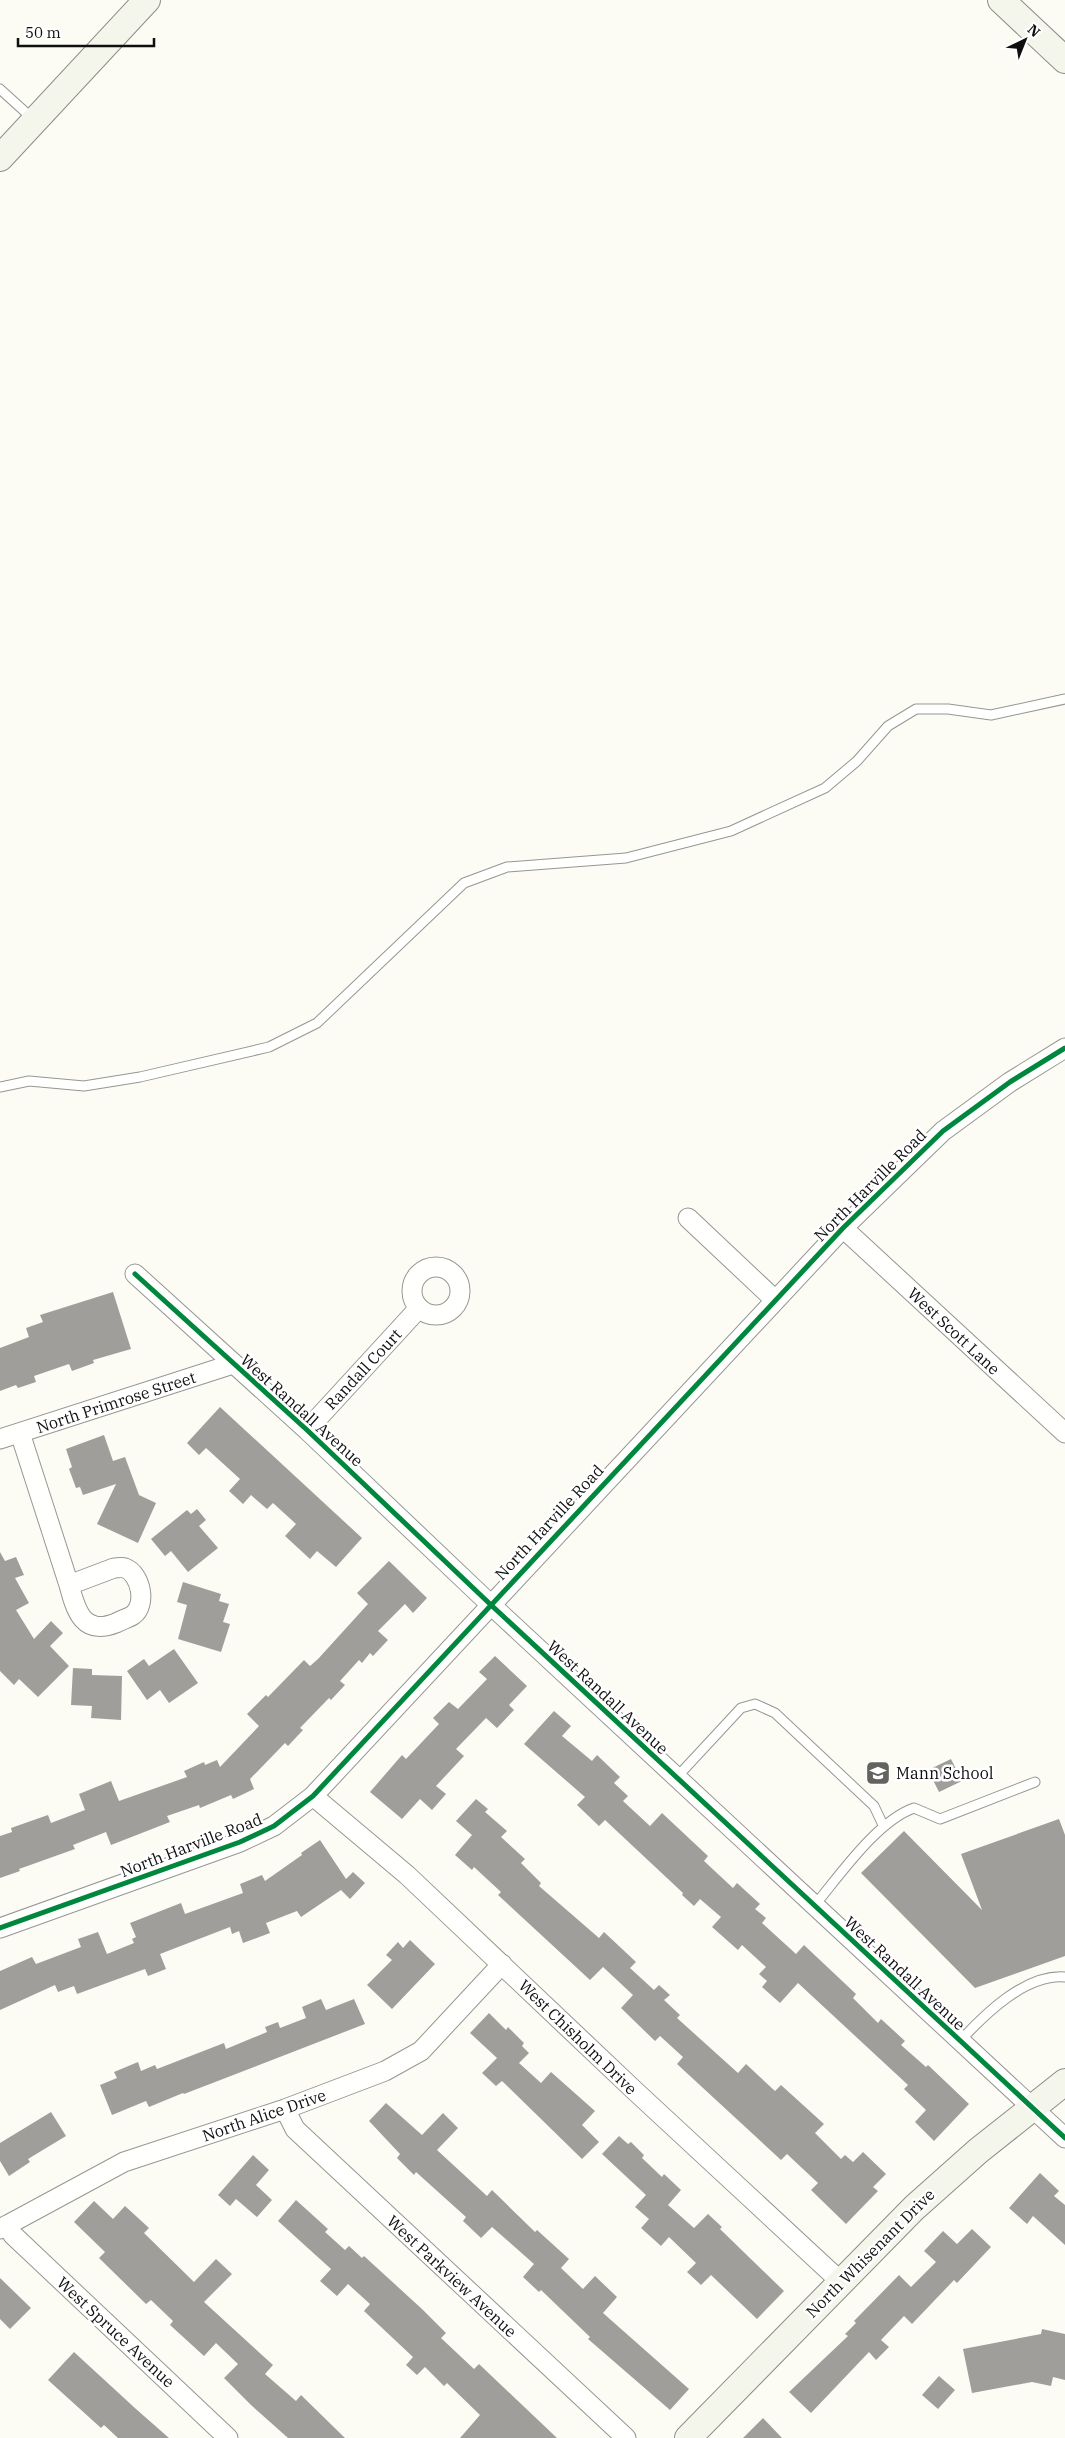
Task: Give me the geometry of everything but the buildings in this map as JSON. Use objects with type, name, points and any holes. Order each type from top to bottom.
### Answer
[{"type":"street","points":[[0,158],[147,0]]},
{"type":"street","points":[[1001,0],[1065,60]]},
{"type":"street","name":"North Harville Road","points":[[0,1928],[240,1842],[274,1826],[313,1796],[490,1604],[843,1228],[943,1131],[1010,1082],[1065,1048]]},
{"type":"street","points":[[688,1218],[775,1300]]},
{"type":"street","name":"West Scott Lane","points":[[843,1228],[1065,1433]]},
{"type":"street","name":"West Randall Avenue","points":[[135,1274],[307,1430],[676,1778],[1065,2138]]},
{"type":"street","name":"Randall Court","points":[[307,1430],[419,1308]]},
{"type":"street","name":"North Primrose Street","points":[[0,1439],[233,1364]]},
{"type":"street","points":[[20,1433],[69,1584]]},
{"type":"street","name":"West Chisholm Drive","points":[[313,1796],[407,1875],[634,2090],[840,2281]]},
{"type":"street","name":"North Alice Drive","points":[[3,2227],[124,2162],[285,2109],[386,2071],[421,2051],[502,1964]]},
{"type":"street","name":"North Whisenant Drive","points":[[688,2438],[840,2281],[914,2208],[978,2151],[1065,2082]]},
{"type":"street","name":"West Parkview Avenue","points":[[285,2109],[294,2129],[626,2438]]},
{"type":"street","name":"West Spruce Avenue","points":[[3,2227],[228,2438]]},
{"type":"lane","points":[[0,89],[34,121]]},
{"type":"lane","points":[[0,1087],[29,1081],[84,1086],[140,1078],[269,1047],[317,1023],[464,883],[507,868],[626,858],[731,831],[825,788],[858,761],[888,726],[916,709],[948,709],[991,715],[1065,699]]},
{"type":"lane","points":[[676,1778],[741,1708],[755,1704],[775,1713],[874,1806],[883,1825]]},
{"type":"lane","points":[[814,1906],[883,1825],[902,1812],[914,1808],[940,1819],[1035,1782]]},
{"type":"lane","points":[[960,2041],[986,2013],[1019,1989],[1057,1977],[1065,1977]]},
{"type":"cycle path","points":[[0,1928],[240,1842],[274,1826],[313,1796],[843,1228],[943,1131],[1010,1082],[1065,1048]]},
{"type":"cycle path","points":[[135,1274],[307,1430],[490,1604],[1065,2138]]},
{"type":"place","name":"Mann School","points":[[878,1773]]}]
